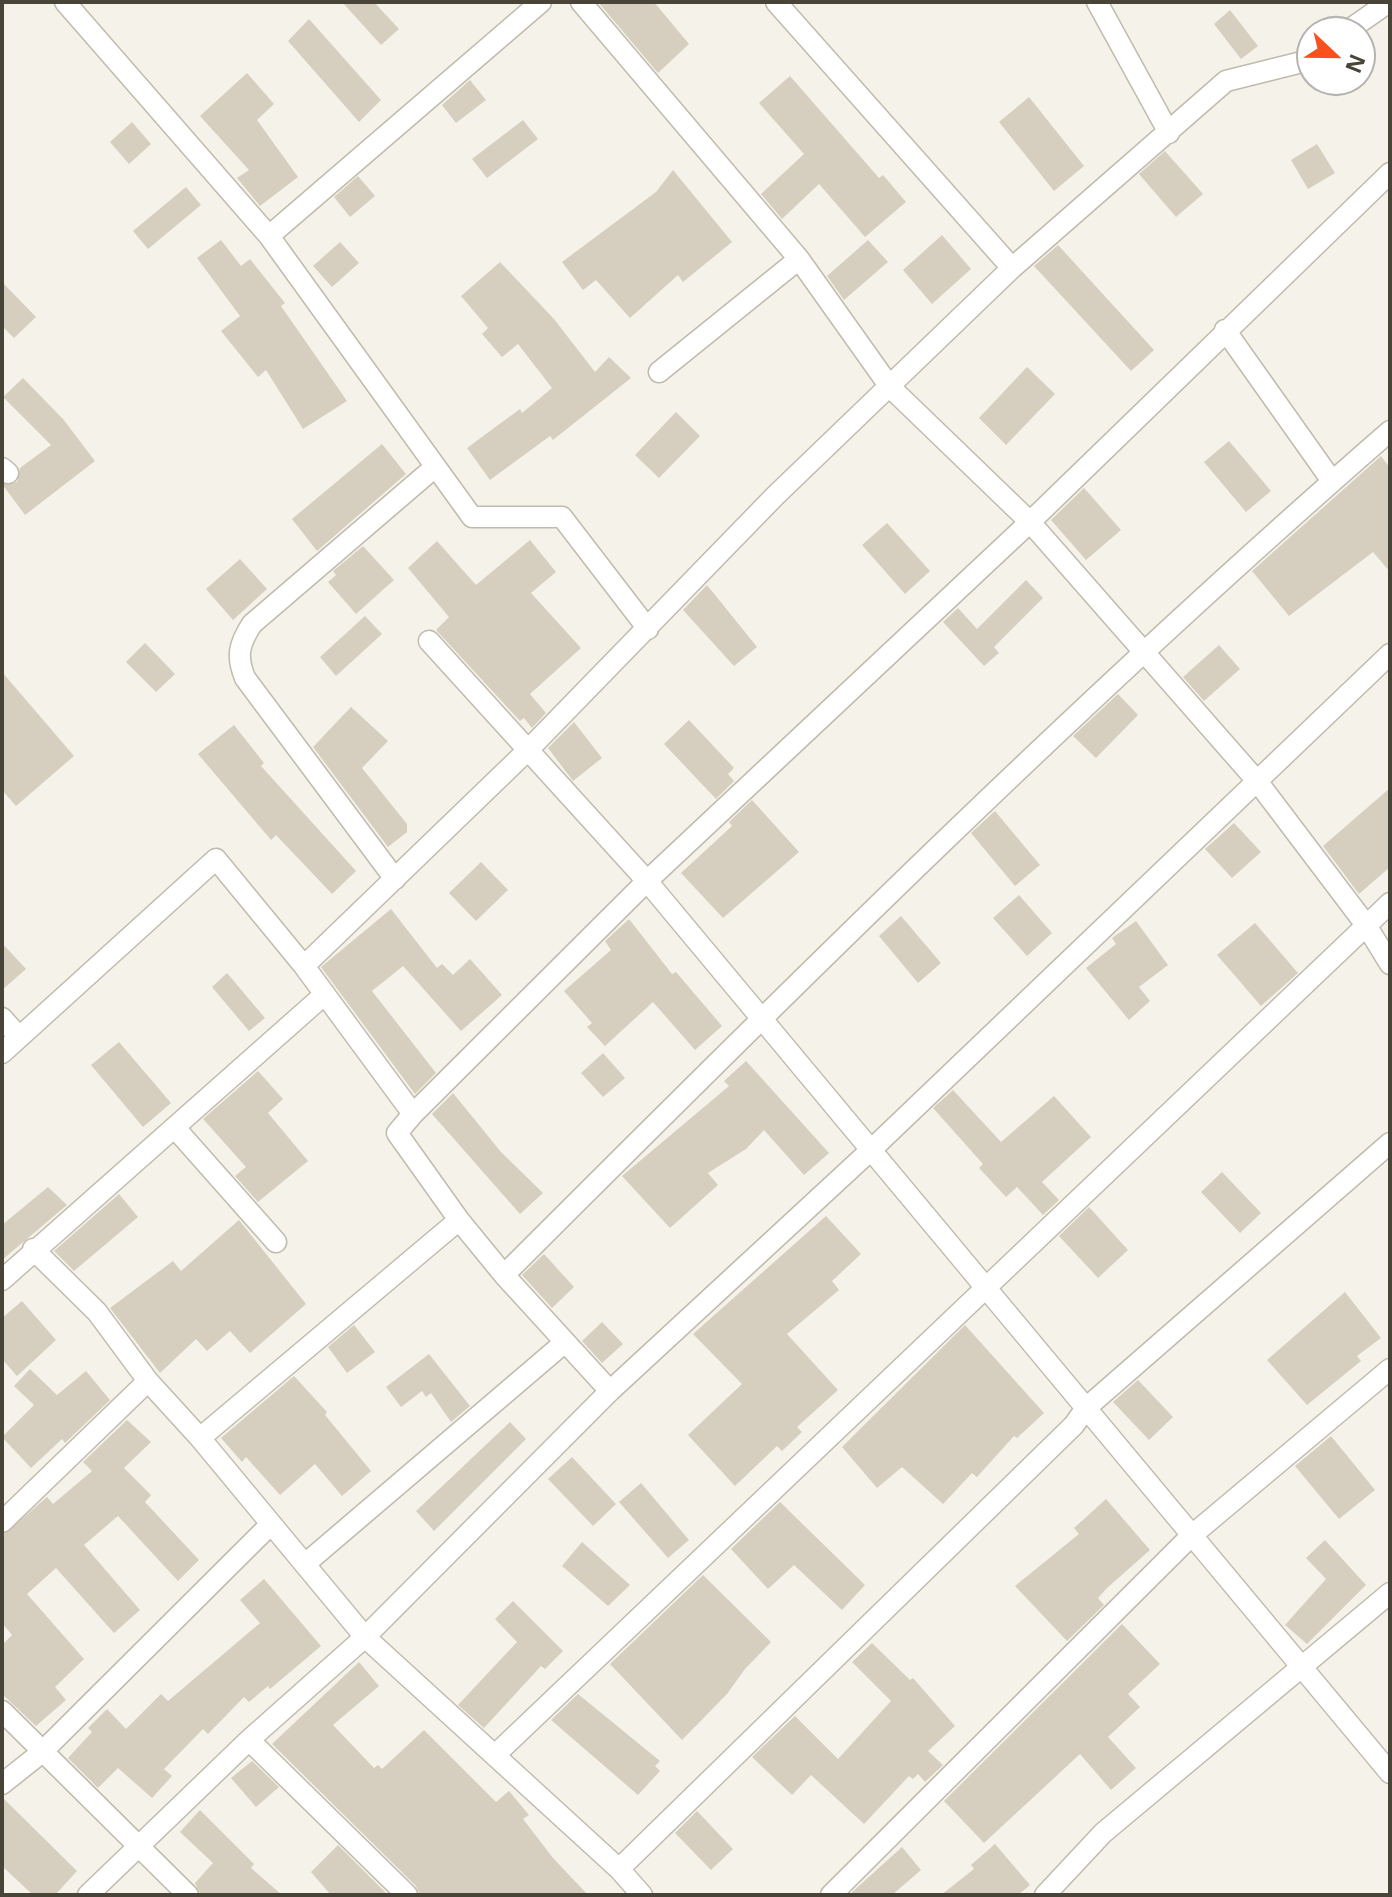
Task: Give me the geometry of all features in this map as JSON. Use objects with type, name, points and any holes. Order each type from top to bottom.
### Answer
[{"type":"street","points":[[65,2],[269,236],[472,517],[562,517],[648,629]]},
{"type":"street","points":[[269,236],[541,2]]},
{"type":"street","points":[[581,2],[799,259],[890,387],[1030,522],[1257,781],[1366,925],[1390,964]]},
{"type":"street","points":[[776,2],[1012,268]]},
{"type":"street","points":[[1097,2],[1169,133]]},
{"type":"street","points":[[1369,16],[1389,2]]},
{"type":"street","points":[[304,966],[529,749],[775,496],[1012,268],[1226,81],[1296,64]]},
{"type":"street","points":[[610,1391],[504,1275],[459,1220],[397,1133],[647,881],[1030,522],[1390,173]]},
{"type":"street","points":[[659,372],[799,259]]},
{"type":"street","points":[[1225,330],[1332,481]]},
{"type":"street","points":[[504,1275],[761,1019],[1145,653],[1390,431]]},
{"type":"street","points":[[395,879],[245,678],[238,659],[241,641],[252,624],[435,467]]},
{"type":"street","points":[[429,641],[647,881],[1191,1536],[1305,1667],[1390,1773]]},
{"type":"street","points":[[88,1895],[249,1740],[365,1637],[610,1391],[872,1149],[1390,654]]},
{"type":"street","points":[[2,1053],[216,859],[304,966],[413,1114]]},
{"type":"street","points":[[495,1755],[1390,903]]},
{"type":"street","points":[[2,1280],[33,1249],[325,994]]},
{"type":"street","points":[[2,1018],[19,1037]]},
{"type":"street","points":[[175,1128],[276,1242]]},
{"type":"street","points":[[619,1869],[1074,1425],[1086,1408],[1390,1143]]},
{"type":"street","points":[[200,1438],[459,1220]]},
{"type":"street","points":[[33,1249],[97,1312],[148,1381],[200,1438],[365,1637],[619,1869],[642,1895]]},
{"type":"street","points":[[305,1564],[564,1343]]},
{"type":"street","points":[[831,1895],[1191,1536],[1390,1369]]},
{"type":"street","points":[[2,1522],[148,1381]]},
{"type":"street","points":[[2,1784],[41,1753],[271,1524]]},
{"type":"street","points":[[1045,1895],[1103,1833],[1390,1593]]},
{"type":"street","points":[[2,1711],[41,1753],[141,1846],[188,1895]]},
{"type":"street","points":[[249,1740],[407,1895]]},
{"type":"building","points":[[342,2],[374,2],[399,29],[381,45]]},
{"type":"building","points":[[598,2],[654,2],[689,44],[658,73]]},
{"type":"building","points":[[1230,10],[1258,46],[1241,59],[1214,24]]},
{"type":"building","points":[[309,19],[381,100],[359,122],[288,41]]},
{"type":"building","points":[[247,73],[274,104],[257,120],[298,177],[260,206],[237,178],[249,170],[200,116]]},
{"type":"building","points":[[790,76],[879,178],[883,175],[906,202],[865,237],[819,184],[782,219],[761,194],[804,154],[759,103]]},
{"type":"building","points":[[470,80],[486,100],[456,123],[442,105]]},
{"type":"building","points":[[1029,97],[1084,166],[1054,191],[999,122]]},
{"type":"building","points":[[523,120],[538,139],[487,178],[472,159]]},
{"type":"building","points":[[132,122],[151,144],[129,164],[110,142]]},
{"type":"building","points":[[1317,144],[1335,173],[1308,189],[1291,160]]},
{"type":"building","points":[[1165,151],[1203,194],[1176,217],[1139,174]]},
{"type":"building","points":[[673,170],[732,242],[683,282],[678,275],[630,318],[596,280],[583,290],[562,262],[656,192]]},
{"type":"building","points":[[358,176],[375,196],[350,217],[334,197]]},
{"type":"building","points":[[186,187],[201,205],[148,249],[133,231]]},
{"type":"building","points":[[942,235],[971,269],[932,304],[903,270]]},
{"type":"building","points":[[221,240],[241,266],[250,259],[285,303],[281,306],[347,401],[303,429],[266,370],[258,377],[221,331],[240,316],[197,258]]},
{"type":"building","points":[[868,240],[888,262],[844,300],[827,276]]},
{"type":"building","points":[[340,242],[359,263],[332,287],[313,266]]},
{"type":"building","points":[[1058,245],[1154,350],[1131,371],[1034,266]]},
{"type":"building","points":[[500,262],[554,319],[595,372],[609,357],[631,378],[553,440],[550,436],[490,480],[467,448],[520,409],[522,413],[552,388],[518,344],[502,357],[482,334],[488,328],[461,296]]},
{"type":"building","points":[[2,282],[36,317],[14,338],[2,326]]},
{"type":"building","points":[[1027,367],[1055,394],[1006,445],[979,418]]},
{"type":"building","points":[[23,378],[63,419],[95,461],[25,515],[2,484],[17,482],[20,468],[51,445],[3,397]]},
{"type":"building","points":[[676,412],[700,436],[659,478],[635,455]]},
{"type":"building","points":[[1229,441],[1271,491],[1246,512],[1204,462]]},
{"type":"building","points":[[382,444],[406,474],[317,551],[292,519]]},
{"type":"building","points":[[1381,456],[1390,468],[1390,572],[1373,552],[1289,616],[1252,571]]},
{"type":"building","points":[[1084,488],[1121,530],[1086,560],[1051,520]]},
{"type":"building","points":[[887,523],[930,571],[905,594],[862,545]]},
{"type":"building","points":[[530,540],[556,572],[531,593],[581,648],[530,694],[546,713],[532,728],[524,718],[520,721],[436,630],[449,617],[408,568],[437,541],[476,585]]},
{"type":"building","points":[[363,546],[394,580],[356,614],[328,582],[336,575],[333,571]]},
{"type":"building","points":[[240,559],[267,589],[233,620],[206,589]]},
{"type":"building","points":[[1026,580],[1043,598],[994,647],[999,653],[984,666],[943,622],[958,608],[977,629]]},
{"type":"building","points":[[707,585],[757,647],[734,666],[683,610]]},
{"type":"building","points":[[365,616],[382,634],[336,676],[320,657]]},
{"type":"building","points":[[145,643],[175,674],[156,692],[126,662]]},
{"type":"building","points":[[1219,645],[1240,669],[1204,701],[1183,677]]},
{"type":"building","points":[[2,672],[74,756],[16,806],[2,790]]},
{"type":"building","points":[[1118,694],[1138,715],[1096,758],[1073,736]]},
{"type":"building","points":[[351,707],[388,741],[362,768],[407,824],[407,832],[388,847],[313,747]]},
{"type":"building","points":[[689,720],[734,768],[728,774],[734,781],[716,799],[664,744]]},
{"type":"building","points":[[574,722],[602,758],[573,781],[548,748]]},
{"type":"building","points":[[234,725],[264,763],[261,766],[356,871],[332,894],[276,835],[271,840],[198,754]]},
{"type":"building","points":[[1390,788],[1390,867],[1359,894],[1323,846]]},
{"type":"building","points":[[752,800],[799,852],[723,918],[681,873],[732,826],[729,822]]},
{"type":"building","points":[[995,811],[1040,865],[1015,886],[971,833]]},
{"type":"building","points":[[1234,823],[1261,852],[1232,878],[1205,849]]},
{"type":"building","points":[[481,862],[508,890],[476,921],[449,893]]},
{"type":"building","points":[[1019,895],[1052,933],[1027,956],[993,918]]},
{"type":"building","points":[[391,909],[437,968],[442,964],[453,975],[470,959],[502,995],[461,1031],[403,966],[372,991],[436,1073],[415,1094],[321,967]]},
{"type":"building","points":[[901,916],[941,963],[918,983],[879,936]]},
{"type":"building","points":[[629,919],[672,974],[676,972],[722,1026],[695,1050],[653,1002],[605,1046],[587,1027],[592,1023],[564,991],[611,950],[605,941]]},
{"type":"building","points":[[1136,921],[1168,965],[1139,987],[1150,1001],[1129,1020],[1086,968],[1116,944],[1112,938]]},
{"type":"building","points":[[1255,923],[1298,973],[1261,1006],[1217,955]]},
{"type":"building","points":[[2,943],[26,969],[2,990]]},
{"type":"building","points":[[227,973],[265,1018],[249,1031],[212,987]]},
{"type":"building","points":[[119,1042],[171,1103],[143,1127],[91,1065]]},
{"type":"building","points":[[603,1053],[625,1078],[603,1097],[581,1073]]},
{"type":"building","points":[[746,1061],[829,1153],[804,1175],[764,1130],[746,1149],[708,1173],[718,1185],[670,1228],[622,1176],[729,1086],[724,1081]]},
{"type":"building","points":[[258,1071],[283,1099],[268,1113],[308,1161],[258,1202],[235,1176],[246,1167],[203,1119]]},
{"type":"building","points":[[953,1090],[1001,1142],[1054,1096],[1091,1137],[1042,1182],[1059,1200],[1043,1215],[1017,1187],[1006,1197],[979,1168],[983,1164],[933,1108]]},
{"type":"building","points":[[453,1093],[501,1152],[543,1193],[520,1214],[432,1114]]},
{"type":"building","points":[[1222,1172],[1261,1213],[1240,1233],[1201,1192]]},
{"type":"building","points":[[48,1187],[67,1205],[2,1260],[2,1225]]},
{"type":"building","points":[[119,1194],[138,1217],[74,1271],[54,1251]]},
{"type":"building","points":[[1089,1207],[1128,1250],[1098,1278],[1059,1236]]},
{"type":"building","points":[[826,1216],[861,1254],[832,1281],[839,1290],[787,1334],[838,1390],[797,1427],[802,1432],[782,1451],[777,1446],[735,1486],[688,1435],[742,1384],[693,1334]]},
{"type":"building","points":[[239,1220],[306,1304],[250,1353],[230,1331],[207,1351],[196,1339],[160,1373],[110,1308],[173,1261],[181,1271]]},
{"type":"building","points":[[544,1254],[574,1287],[552,1308],[522,1275]]},
{"type":"building","points":[[1345,1292],[1381,1338],[1357,1356],[1361,1361],[1307,1405],[1267,1360]]},
{"type":"building","points":[[22,1301],[56,1340],[17,1376],[2,1359],[2,1318]]},
{"type":"building","points":[[602,1322],[623,1344],[602,1363],[582,1341]]},
{"type":"building","points":[[354,1325],[375,1352],[347,1373],[328,1347]]},
{"type":"building","points":[[965,1325],[1044,1413],[1017,1438],[1014,1436],[977,1477],[972,1473],[943,1504],[902,1467],[877,1488],[842,1447]]},
{"type":"building","points":[[429,1354],[470,1406],[451,1422],[431,1393],[426,1397],[422,1391],[401,1407],[386,1387]]},
{"type":"building","points":[[30,1369],[57,1395],[86,1371],[110,1400],[65,1443],[62,1439],[31,1468],[2,1437],[34,1405],[14,1386]]},
{"type":"building","points":[[294,1376],[327,1412],[325,1415],[371,1471],[342,1496],[315,1464],[280,1495],[246,1457],[242,1462],[221,1438]]},
{"type":"building","points":[[1138,1380],[1173,1417],[1149,1440],[1113,1402]]},
{"type":"building","points":[[127,1420],[151,1442],[124,1468],[151,1495],[145,1502],[199,1560],[178,1581],[118,1516],[84,1545],[140,1610],[114,1633],[56,1568],[27,1594],[84,1659],[55,1687],[66,1700],[36,1726],[2,1694],[2,1645],[12,1635],[2,1623],[2,1536],[47,1497],[53,1504],[92,1471],[83,1462]]},
{"type":"building","points":[[510,1422],[526,1439],[434,1531],[416,1511]]},
{"type":"building","points":[[1331,1436],[1375,1490],[1339,1519],[1295,1466]]},
{"type":"building","points":[[572,1457],[616,1504],[593,1526],[548,1479]]},
{"type":"building","points":[[641,1483],[689,1540],[668,1558],[619,1502]]},
{"type":"building","points":[[1106,1499],[1150,1550],[1107,1588],[1098,1598],[1104,1605],[1067,1641],[1015,1586],[1079,1534],[1074,1528]]},
{"type":"building","points":[[780,1502],[865,1585],[842,1610],[794,1565],[768,1589],[731,1549]]},
{"type":"building","points":[[1325,1540],[1366,1585],[1307,1644],[1285,1625],[1326,1579],[1306,1558]]},
{"type":"building","points":[[582,1542],[630,1585],[608,1606],[562,1566]]},
{"type":"building","points":[[703,1575],[771,1642],[682,1740],[610,1664]]},
{"type":"building","points":[[264,1579],[321,1646],[270,1689],[268,1686],[249,1702],[244,1697],[208,1734],[203,1729],[164,1769],[172,1776],[152,1798],[118,1768],[98,1788],[68,1758],[92,1732],[88,1728],[107,1709],[126,1729],[161,1694],[168,1701],[260,1623],[240,1600]]},
{"type":"building","points":[[513,1601],[563,1651],[545,1669],[541,1666],[484,1728],[458,1705],[517,1642],[495,1619]]},
{"type":"building","points":[[1122,1624],[1160,1664],[1128,1694],[1140,1707],[1108,1737],[1136,1768],[1111,1790],[1080,1754],[984,1843],[944,1801]]},
{"type":"building","points":[[872,1643],[910,1680],[913,1678],[955,1726],[928,1751],[943,1765],[925,1782],[918,1774],[913,1779],[909,1776],[864,1824],[811,1775],[792,1795],[752,1757],[795,1716],[838,1759],[891,1701],[852,1662]]},
{"type":"building","points":[[359,1662],[379,1686],[333,1725],[374,1768],[378,1765],[382,1769],[424,1730],[496,1802],[509,1791],[529,1815],[523,1819],[553,1858],[588,1895],[420,1895],[416,1886],[272,1744]]},
{"type":"building","points":[[578,1694],[660,1761],[655,1766],[660,1771],[638,1795],[551,1720]]},
{"type":"building","points":[[252,1761],[279,1787],[256,1807],[231,1778]]},
{"type":"building","points":[[2,1797],[77,1871],[55,1895],[33,1895],[2,1866]]},
{"type":"building","points":[[200,1810],[254,1864],[251,1868],[282,1895],[201,1895],[195,1883],[213,1863],[180,1832]]},
{"type":"building","points":[[697,1811],[733,1849],[711,1870],[675,1833]]},
{"type":"building","points":[[995,1844],[1030,1885],[1018,1895],[941,1895],[974,1869],[971,1865]]},
{"type":"building","points":[[338,1845],[388,1895],[331,1895],[311,1872]]},
{"type":"building","points":[[902,1847],[921,1870],[892,1895],[849,1895]]}]
